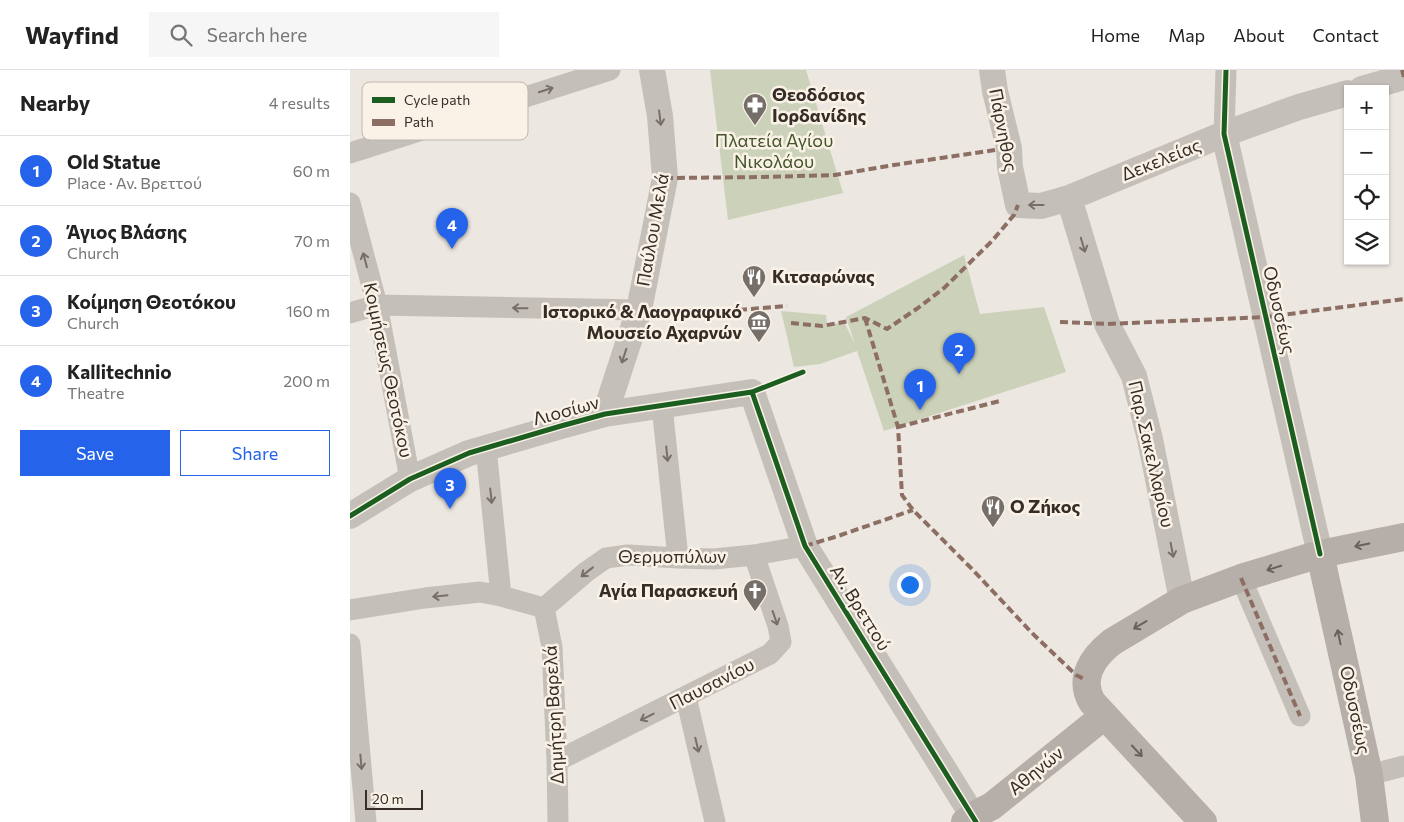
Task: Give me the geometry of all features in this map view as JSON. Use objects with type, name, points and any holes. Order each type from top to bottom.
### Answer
[{"type":"main road","points":[[1202,822],[1092,702],[1088,695],[1086,680],[1095,660],[1103,649],[1112,642],[1182,600],[1241,578],[1320,554],[1404,537]]},
{"type":"main road","name":"Οδυσσέως","points":[[1320,554],[1369,775],[1375,822]]},
{"type":"main road","name":"Αθηνών","points":[[971,820],[992,806],[1104,716]]},
{"type":"street","points":[[528,96],[610,70]]},
{"type":"street","name":"Παύλου Μελά","points":[[605,414],[639,310],[665,178],[660,116],[652,70]]},
{"type":"street","name":"Πάρνηθος","points":[[992,70],[995,92],[1009,148],[1014,189]]},
{"type":"street","name":"Οδυσσέως","points":[[1226,70],[1224,134],[1320,554]]},
{"type":"street","points":[[1376,85],[1404,77],[1402,70]]},
{"type":"street","name":"Δεκελείας","points":[[1014,189],[1018,205],[1041,206],[1069,198],[1224,134],[1299,107],[1344,94]]},
{"type":"street","points":[[350,153],[391,140]]},
{"type":"street","name":"Παρ. Σακελλαρίου","points":[[1069,198],[1106,324],[1134,376],[1150,439],[1182,600]]},
{"type":"street","name":"Κοιμήσεως Θεοτόκου","points":[[350,203],[376,305],[410,479]]},
{"type":"street","points":[[350,313],[376,305],[639,310]]},
{"type":"street","name":"Λιοσίων","points":[[350,516],[410,479],[469,453],[605,414],[752,392]]},
{"type":"street","name":"Αν. Βρεττού","points":[[752,392],[805,546],[971,820]]},
{"type":"street","points":[[662,406],[678,558]]},
{"type":"street","points":[[486,448],[502,596]]},
{"type":"street","name":"Θερμοπύλων","points":[[544,608],[586,572],[606,558],[628,555],[714,559],[754,555],[805,546]]},
{"type":"street","name":"Παυσανίου","points":[[558,761],[770,654],[781,642],[778,626],[754,555]]},
{"type":"street","points":[[1241,578],[1300,716]]},
{"type":"street","points":[[350,610],[425,598],[480,592],[544,608]]},
{"type":"street","name":"Δημήτρη Βαρελά","points":[[544,608],[552,647],[558,761],[558,822]]},
{"type":"street","points":[[350,644],[366,822]]},
{"type":"street","points":[[686,697],[715,822]]},
{"type":"street","points":[[1369,775],[1404,766]]},
{"type":"green space","name":"Πλατεία Αγίου Νικολάου","points":[[710,70],[806,70],[843,193],[728,220]]},
{"type":"green space","points":[[964,255],[980,314],[1044,307],[1066,372],[884,431],[857,351],[820,364],[794,367],[781,311],[826,315],[827,325],[844,322],[855,344],[846,317]]},
{"type":"marked path","points":[[1402,70],[1404,77]]},
{"type":"marked path","points":[[665,178],[835,175],[1009,148]]},
{"type":"marked path","points":[[791,323],[822,326],[865,318],[887,329],[944,288],[992,241],[1014,215],[1018,205]]},
{"type":"marked path","points":[[1060,322],[1107,324],[1266,317],[1404,299]]},
{"type":"marked path","points":[[739,310],[787,306]]},
{"type":"marked path","points":[[639,310],[701,310]]},
{"type":"marked path","points":[[865,318],[898,427],[902,495],[913,510],[1032,633],[1076,675],[1086,680]]},
{"type":"marked path","points":[[898,427],[1000,401]]},
{"type":"marked path","points":[[805,546],[913,510]]},
{"type":"marked path","points":[[1241,578],[1300,716]]},
{"type":"cycle path","points":[[1226,70],[1224,134],[1320,554]]},
{"type":"cycle path","points":[[350,516],[410,479],[469,453],[605,414],[752,392],[803,372]]},
{"type":"cycle path","points":[[752,392],[805,546],[976,822]]},
{"type":"place","name":"Θεοδόσιος Ιορδανίδης","points":[[755,126]]},
{"type":"place","name":"Kallitechnio","points":[[452,249]]},
{"type":"place","name":"Κιτσαρώνας","points":[[754,298]]},
{"type":"place","name":"Ιστορικό & Λαογραφικό Μουσείο Αχαρνών","points":[[759,343]]},
{"type":"place","name":"Άγιος Βλάσης","points":[[959,374]]},
{"type":"place","name":"Old Statue","points":[[920,410]]},
{"type":"place","name":"Κοίμηση Θεοτόκου","points":[[450,509]]},
{"type":"place","name":"Ο Ζήκος","points":[[993,528]]},
{"type":"place","name":"Αγία Παρασκευή","points":[[755,612]]}]
